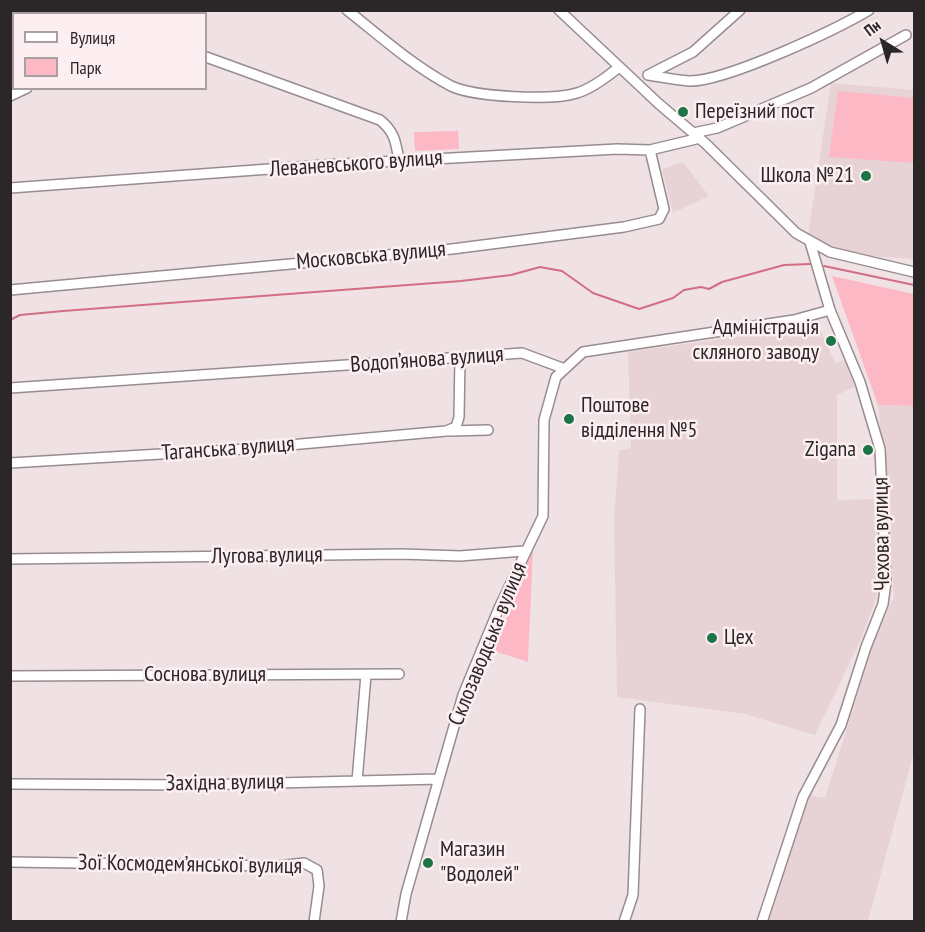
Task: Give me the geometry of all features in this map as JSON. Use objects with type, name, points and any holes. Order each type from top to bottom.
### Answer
[{"type":"street","points":[[347,10],[405,57],[451,86],[477,94],[530,96],[576,94],[604,79],[619,67]]},
{"type":"street","points":[[633,80],[648,75],[693,52],[740,10]]},
{"type":"street","points":[[648,75],[690,81],[721,74],[788,48],[869,10]]},
{"type":"street","points":[[564,12],[619,67],[696,136],[796,233],[830,252],[915,272]]},
{"type":"street","name":"Леваневського вулиця","points":[[10,188],[399,161],[617,149],[650,150],[717,128],[811,88],[906,35]]},
{"type":"street","points":[[207,57],[380,120],[391,129],[399,161]]},
{"type":"street","name":"Московська вулиця","points":[[10,290],[452,249],[624,227],[659,219],[664,209],[650,150]]},
{"type":"street","name":"Чехова вулиця","points":[[762,921],[803,797],[841,725],[866,646],[883,604],[886,582],[880,449],[860,382],[830,310],[810,242]]},
{"type":"street","points":[[565,369],[583,352],[782,322],[830,310]]},
{"type":"street","name":"Водоп’янова вулиця","points":[[10,388],[522,353],[565,369]]},
{"type":"street","points":[[446,431],[456,427],[459,417],[460,357]]},
{"type":"street","name":"Склозаводська вулиця","points":[[401,921],[406,894],[463,695],[524,551],[543,516],[544,420],[556,377],[565,369]]},
{"type":"street","name":"Таганська вулиця","points":[[10,463],[245,449],[446,431],[488,430]]},
{"type":"street","name":"Лугова вулиця","points":[[10,559],[402,554],[460,556],[524,551]]},
{"type":"street","name":"Соснова вулиця","points":[[10,676],[399,674]]},
{"type":"street","points":[[357,781],[366,675]]},
{"type":"street","points":[[624,921],[633,895],[640,709]]},
{"type":"street","name":"Західна вулиця","points":[[10,784],[196,785],[439,779]]},
{"type":"street","name":"Зої Космодем’янської вулиця","points":[[10,862],[277,866],[304,863],[317,870],[319,878],[314,921]]},
{"type":"shaded area","name":"Школа №21","points":[[831,83],[914,90],[914,259],[868,256],[831,248],[808,235]]},
{"type":"shaded area","points":[[683,162],[709,196],[673,213],[662,169]]},
{"type":"shaded area","points":[[817,322],[835,363],[845,360],[855,387],[837,395],[837,500],[874,499],[879,590],[861,639],[815,735],[745,714],[617,697],[614,518],[619,450],[631,448],[628,352],[800,328]]},
{"type":"shaded area","points":[[878,405],[914,406],[914,752],[868,921],[767,922],[808,795],[825,798],[877,633],[894,597]]},
{"type":"green space","points":[[838,91],[914,98],[914,163],[829,157]]},
{"type":"green space","points":[[458,131],[459,149],[415,151],[414,132]]},
{"type":"green space","points":[[832,276],[914,294],[914,406],[878,405]]},
{"type":"green space","points":[[533,548],[528,662],[494,651]]},
{"type":"waterway","points":[[10,320],[20,315],[63,311],[461,281],[511,275],[540,267],[562,271],[593,293],[639,309],[673,298],[684,290],[701,287],[709,289],[722,282],[784,265],[810,264]]},
{"type":"waterway","points":[[824,266],[914,285]]},
{"type":"place","name":"Переїзний пост","points":[[683,112]]},
{"type":"place","name":"Школа №21","points":[[866,176]]},
{"type":"place","name":"Адміністрація скляного заводу","points":[[831,341]]},
{"type":"place","name":"Поштове відділення №5","points":[[569,419]]},
{"type":"place","name":"Zigana","points":[[868,450]]},
{"type":"place","name":"Цех","points":[[712,638]]},
{"type":"place","name":"Магазин \"Водолей\"","points":[[428,863]]}]
